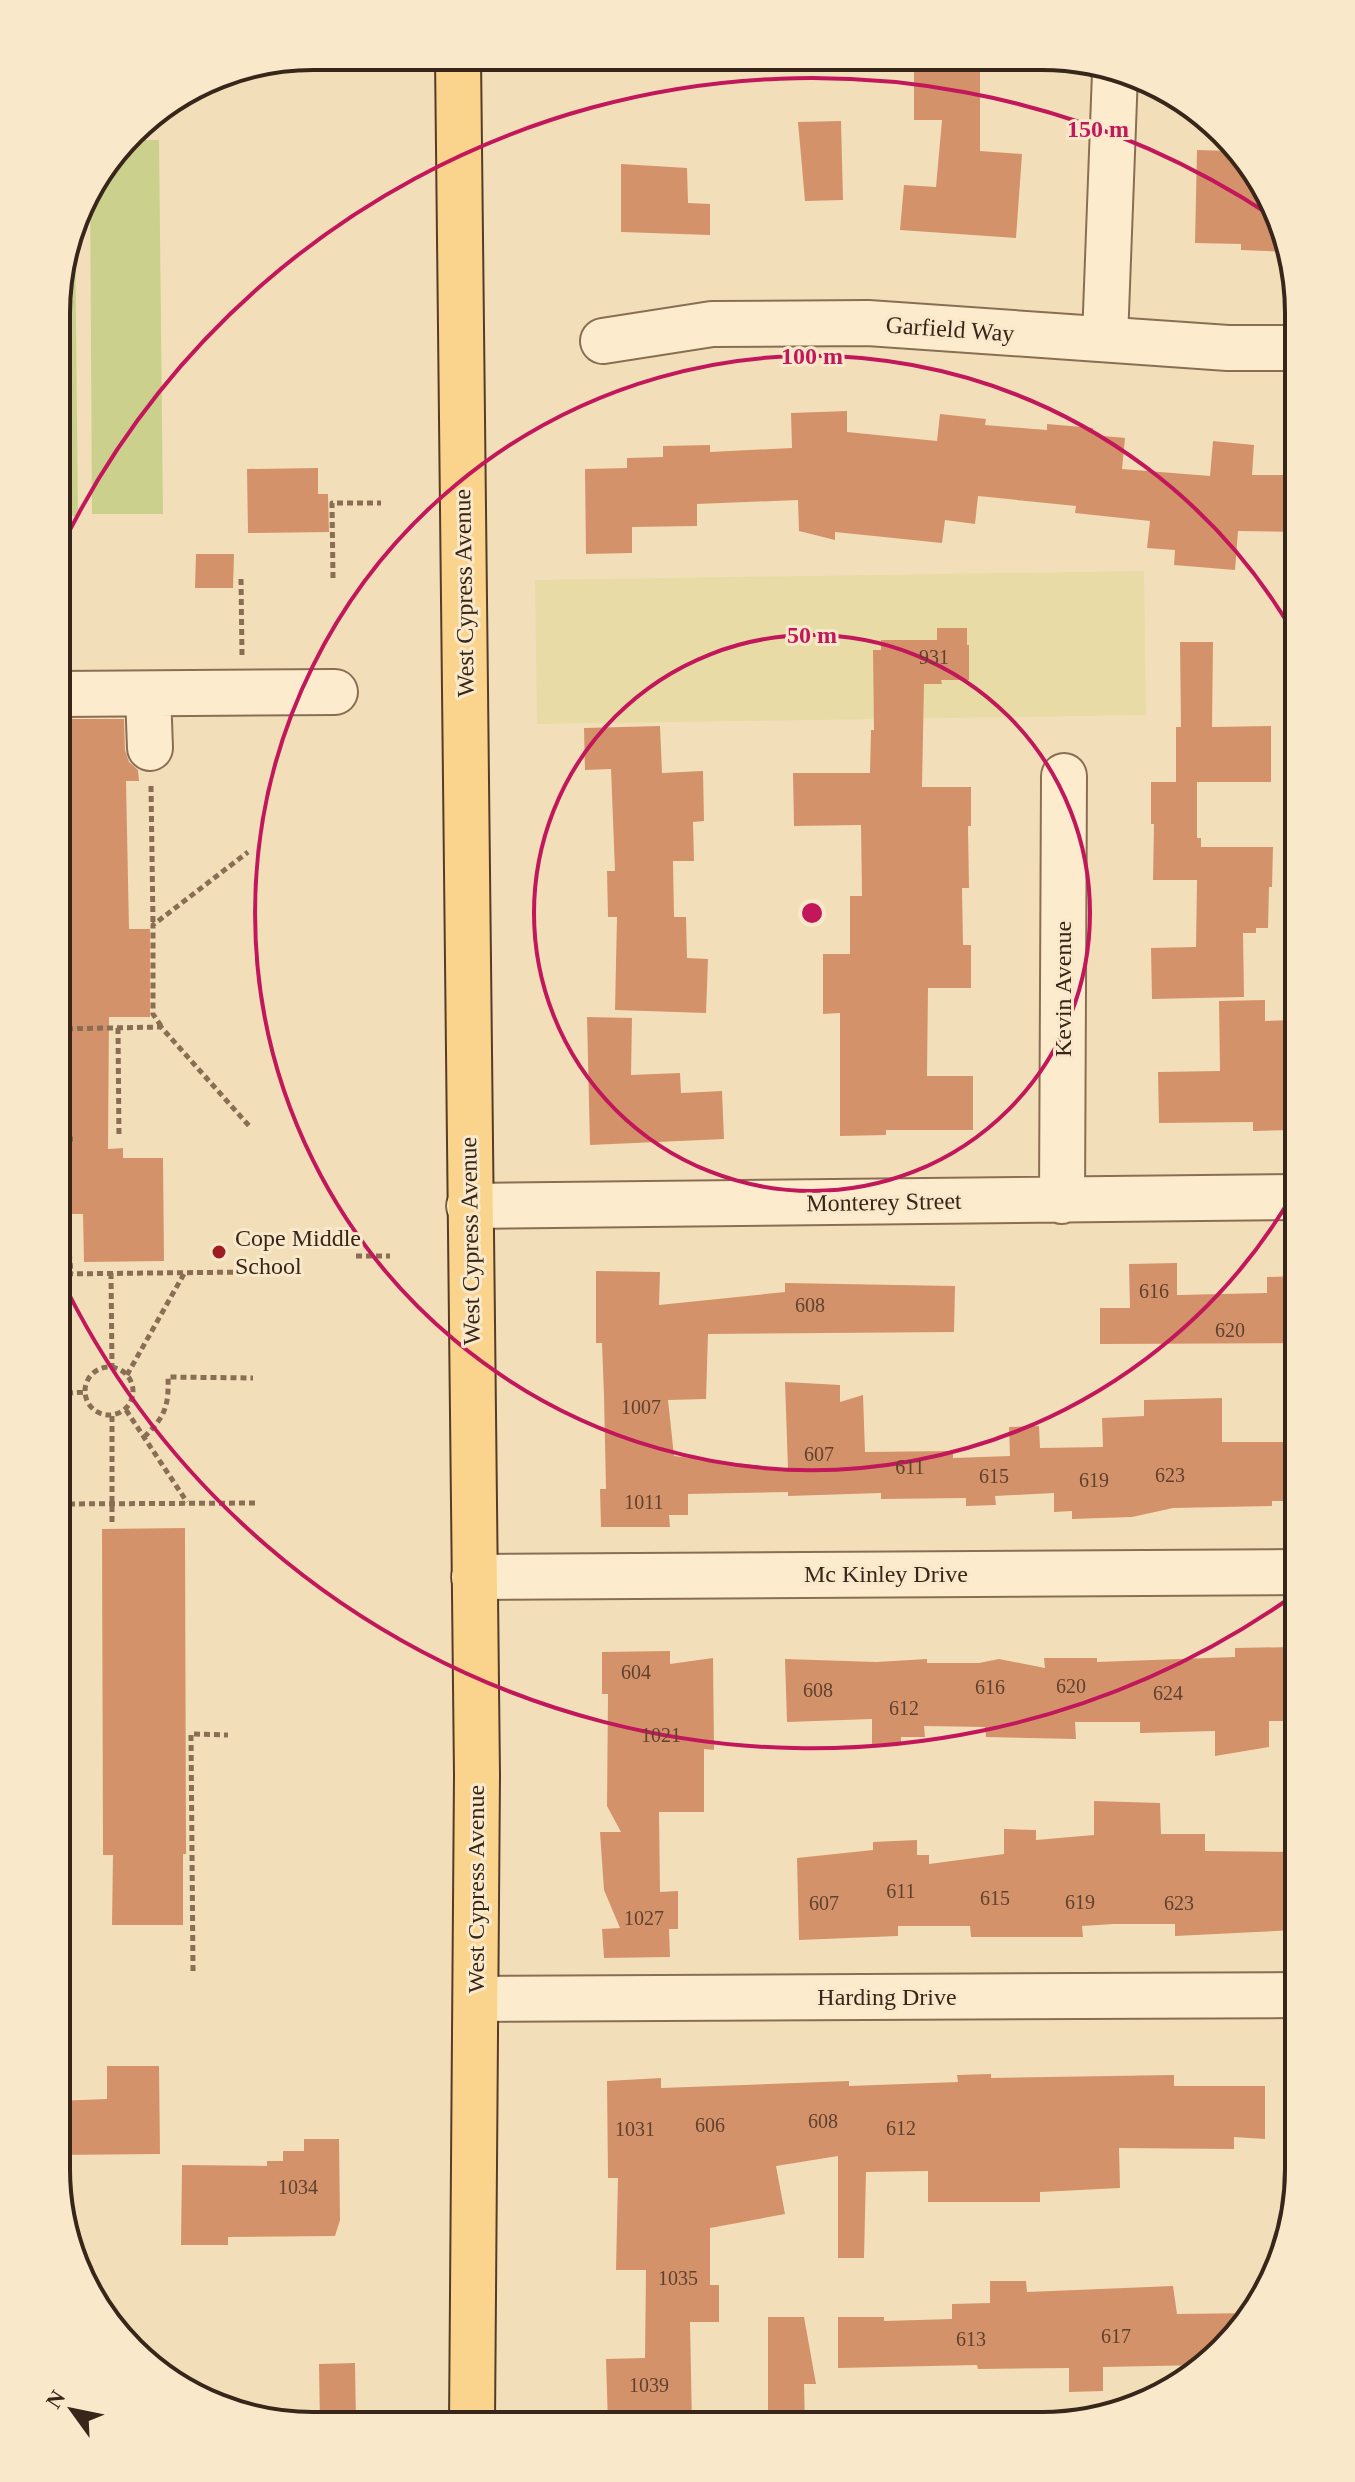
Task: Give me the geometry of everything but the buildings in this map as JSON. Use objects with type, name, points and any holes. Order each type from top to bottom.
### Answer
[{"type":"main road","name":"West Cypress Avenue","points":[[458,70],[477,1775],[472,2412]]},
{"type":"street","points":[[1105,339],[1115,82]]},
{"type":"street","name":"Garfield Way","points":[[603,341],[712,324],[852,323],[1228,348],[1285,348]]},
{"type":"street","points":[[70,694],[335,692]]},
{"type":"street","points":[[148,694],[150,748]]},
{"type":"street","name":"Kevin Avenue","points":[[1062,1201],[1064,776]]},
{"type":"street","name":"Monterey Street","points":[[469,1206],[1285,1197]]},
{"type":"street","name":"Mc Kinley Drive","points":[[474,1577],[1284,1572]]},
{"type":"street","name":"Harding Drive","points":[[476,1999],[1284,1995]]},
{"type":"path","points":[[333,578],[332,503],[381,503]]},
{"type":"path","points":[[241,579],[242,660]]},
{"type":"path","points":[[150,748],[153,1014],[161,1027],[251,1128]]},
{"type":"path","points":[[153,925],[248,852]]},
{"type":"path","points":[[70,1029],[161,1027]]},
{"type":"path","points":[[118,1028],[119,1138]]},
{"type":"path","points":[[356,1256],[390,1256]]},
{"type":"path","points":[[70,1261],[71,1274],[252,1272]]},
{"type":"path","points":[[127,1375],[185,1272]]},
{"type":"path","points":[[111,1273],[112,1367]]},
{"type":"path","points":[[112,1367],[127,1375],[134,1389],[126,1410],[105,1416],[91,1408],[85,1392],[86,1384],[96,1371],[112,1367]]},
{"type":"path","points":[[144,1437],[159,1422],[167,1407],[168,1377],[253,1378]]},
{"type":"path","points":[[70,1393],[85,1392]]},
{"type":"path","points":[[126,1410],[188,1503]]},
{"type":"path","points":[[112,1416],[112,1522]]},
{"type":"path","points":[[70,1504],[255,1503]]},
{"type":"path","points":[[193,1971],[191,1734],[228,1735]]},
{"type":"shaded area","points":[[1144,571],[1146,715],[537,724],[535,580]]},
{"type":"green space","points":[[143,140],[159,140],[163,514],[92,514],[90,216],[111,178],[130,153]]},
{"type":"green space","points":[[75,263],[78,516],[70,516],[70,313]]},
{"type":"place","name":"Cope Middle School","points":[[219,1252]]}]
